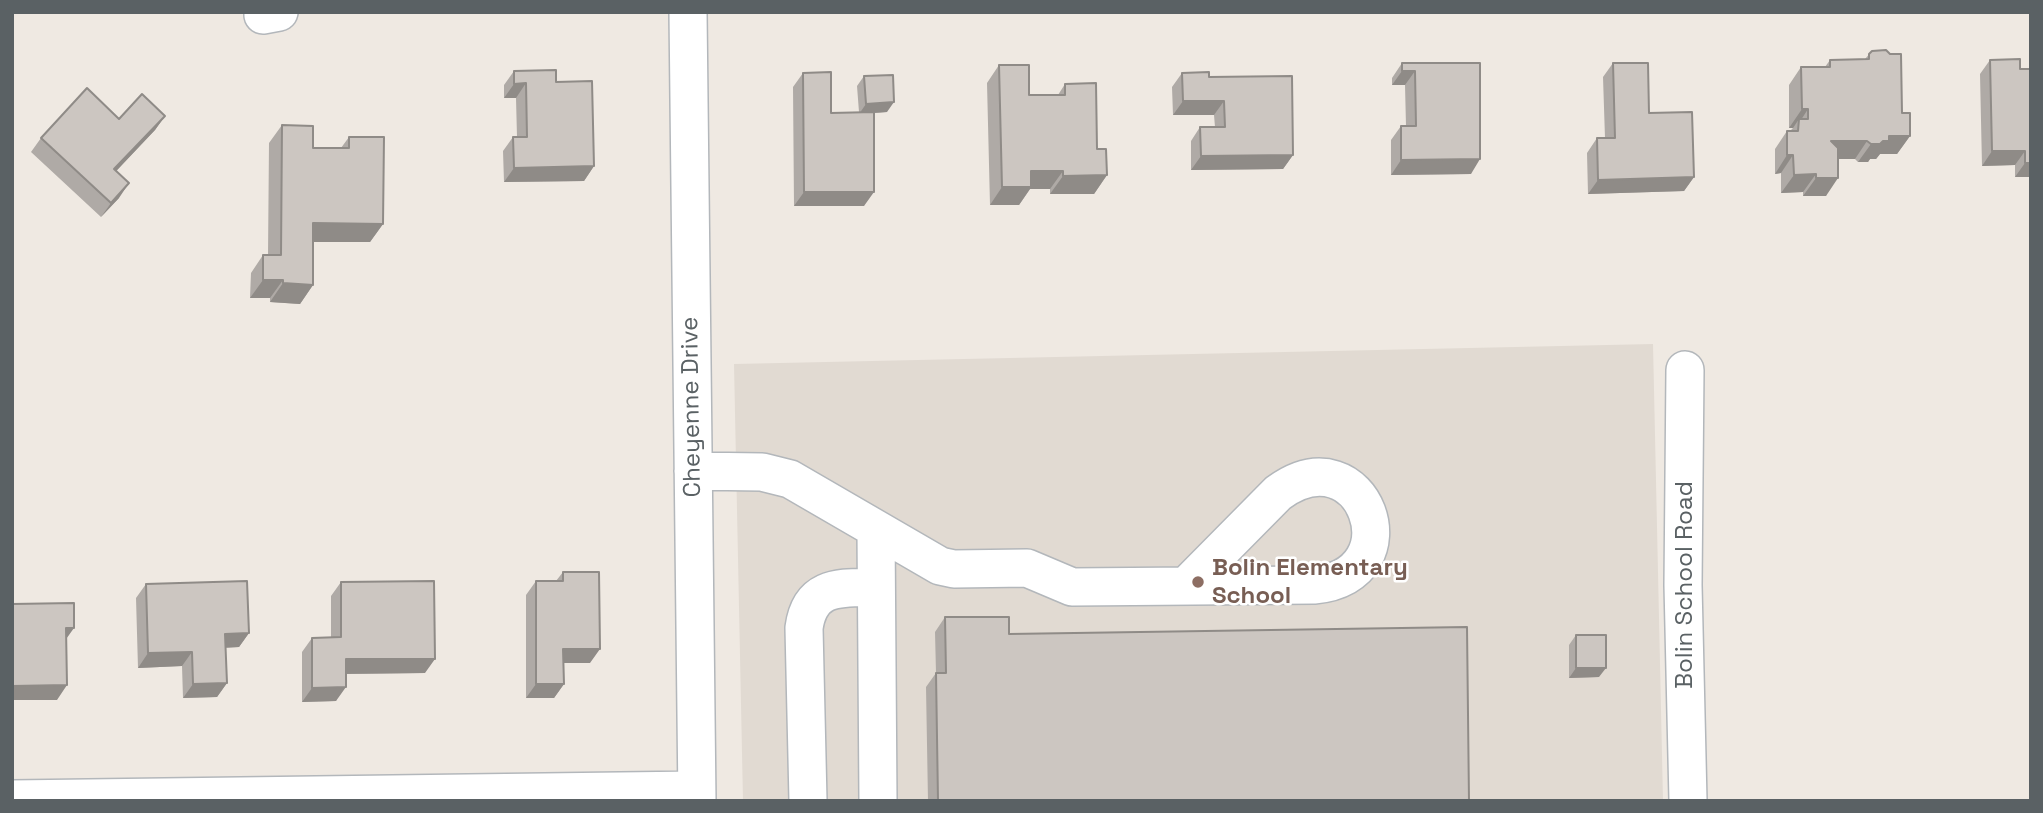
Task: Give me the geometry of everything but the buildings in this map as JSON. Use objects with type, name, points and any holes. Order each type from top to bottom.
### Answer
[{"type":"street","name":"Cheyenne Drive","points":[[688,12],[696,795]]},
{"type":"street","name":"Bolin School Road","points":[[1685,370],[1683,585],[1688,801]]},
{"type":"street","points":[[693,471],[762,472],[790,479],[940,566],[954,569],[1027,568],[1072,587],[1314,585],[1332,583],[1348,575],[1361,563],[1369,547],[1371,529],[1368,511],[1359,496],[1345,484],[1328,478],[1310,477],[1292,482],[1186,586]]},
{"type":"street","points":[[876,530],[878,801]]},
{"type":"street","points":[[808,801],[804,628],[806,615],[821,594],[833,589],[876,587]]},
{"type":"street","points":[[12,799],[696,795]]},
{"type":"shaded area","name":"Bolin Elementary School","points":[[1653,344],[1663,801],[743,801],[734,364]]},
{"type":"place","name":"Bolin Elementary School","points":[[1198,582]]}]
